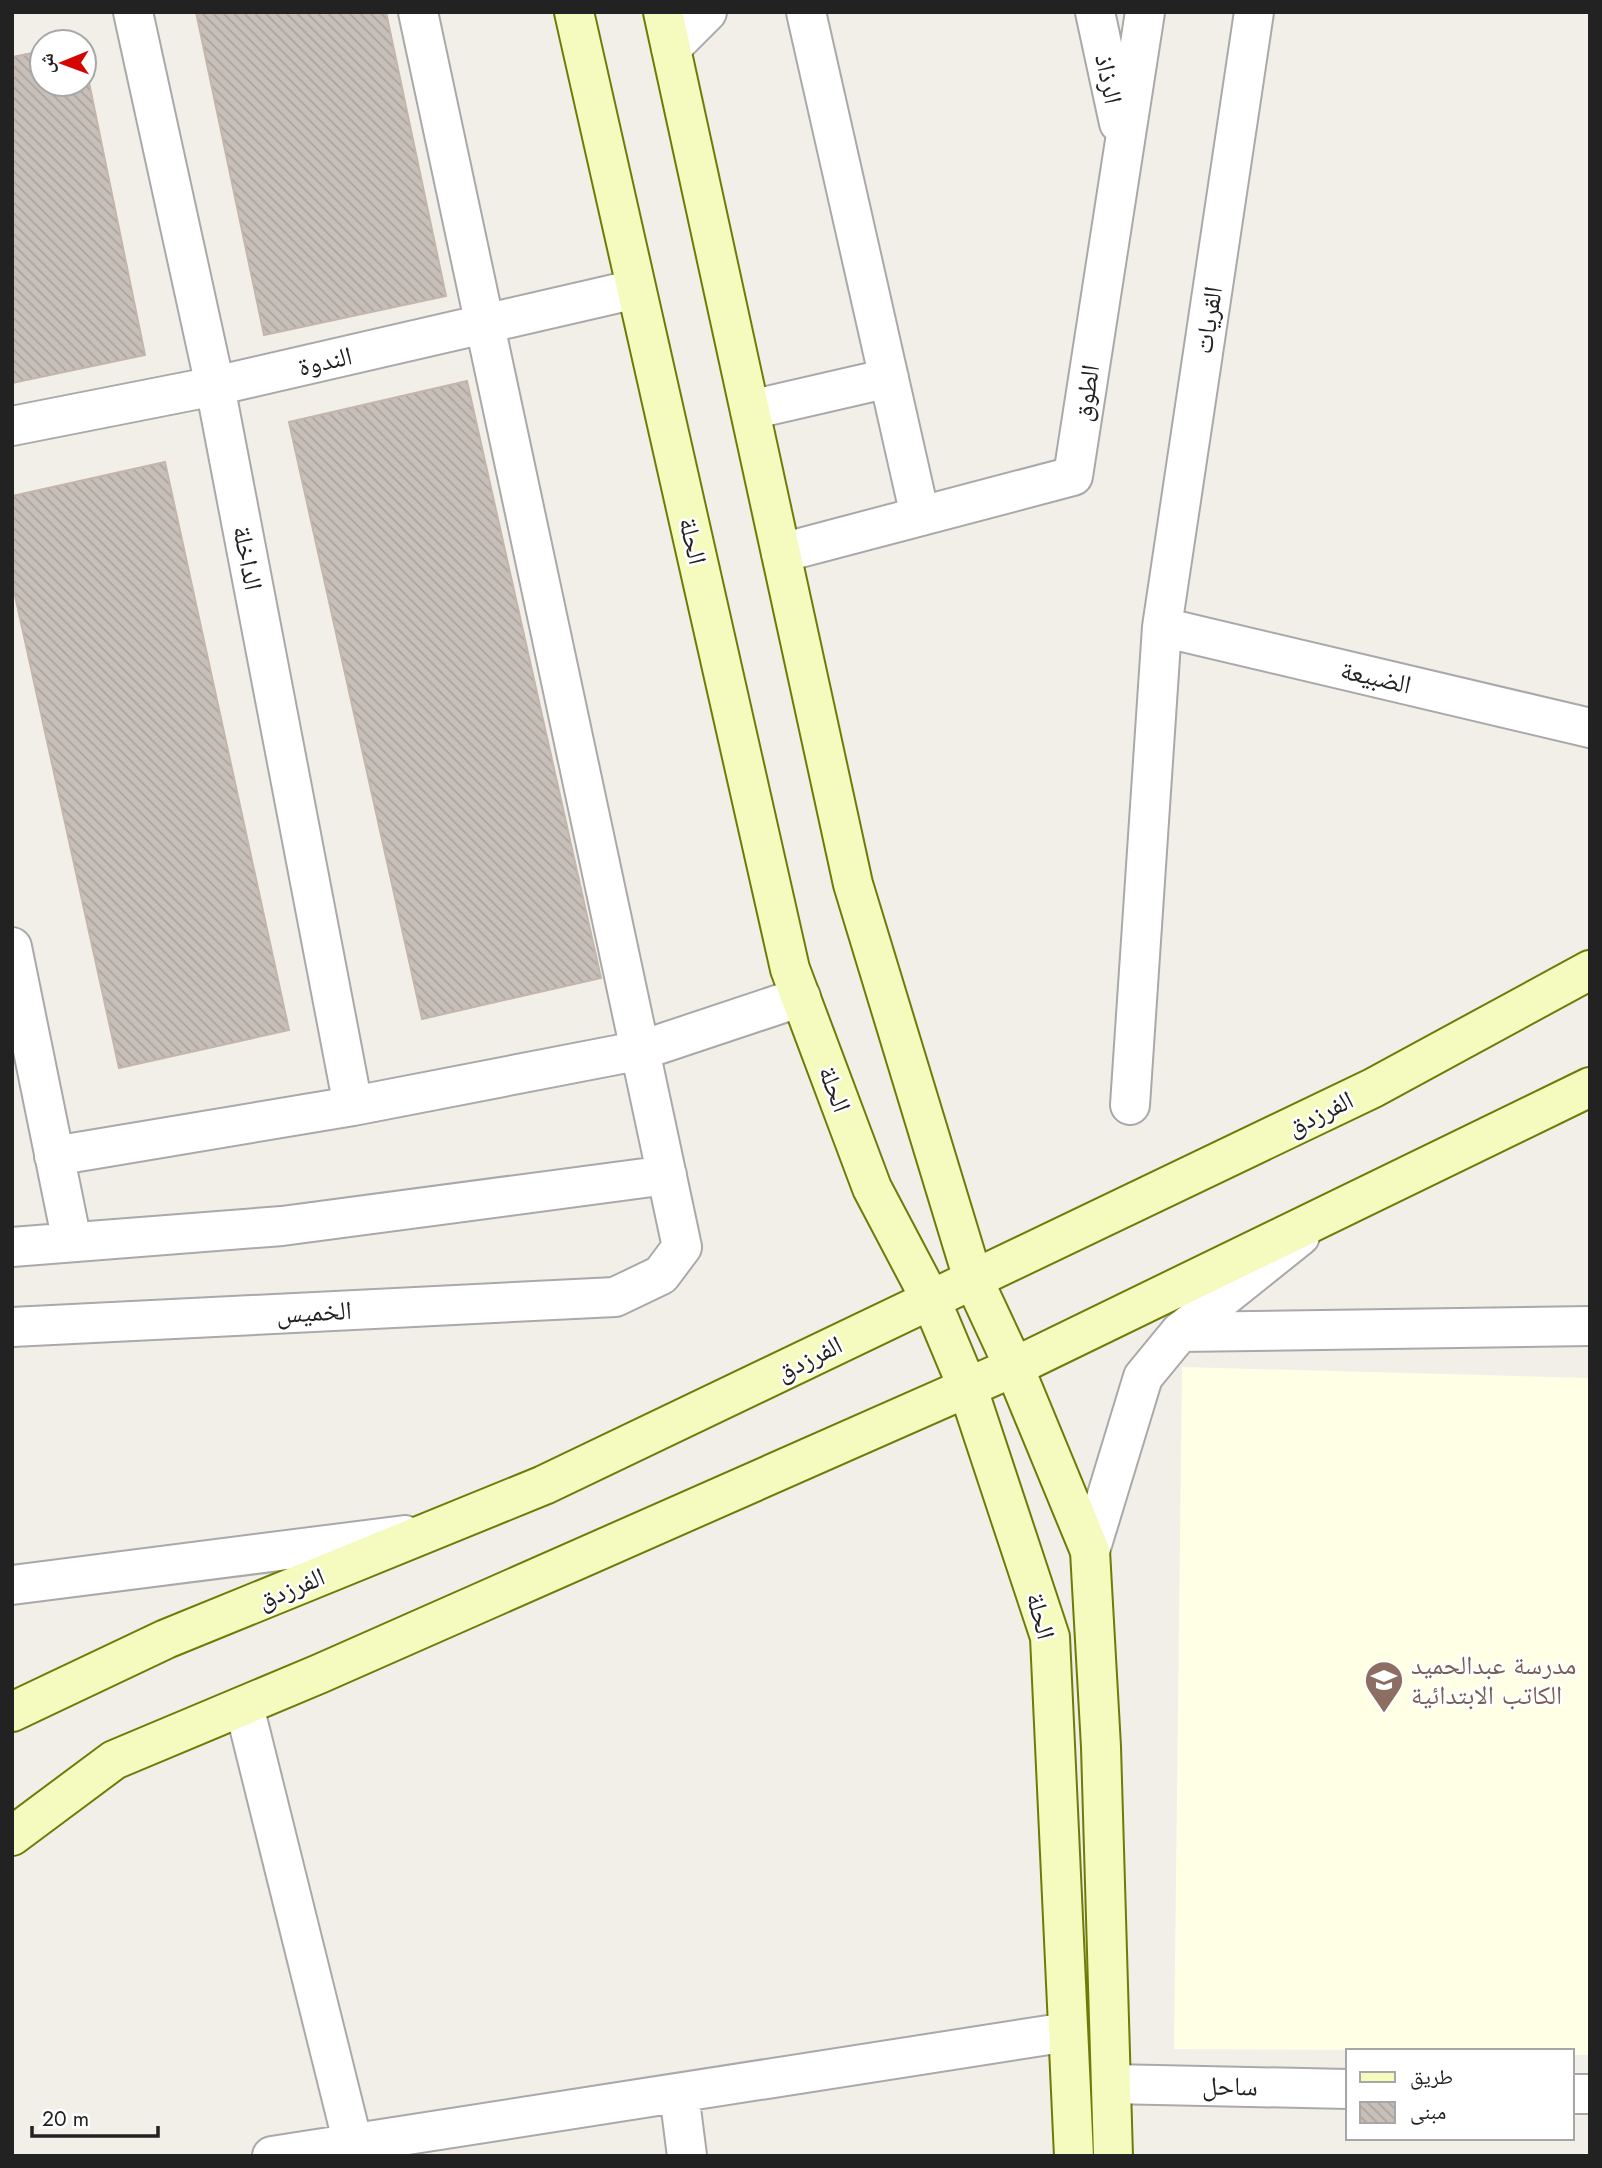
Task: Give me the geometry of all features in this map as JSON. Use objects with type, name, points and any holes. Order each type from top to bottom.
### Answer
[{"type":"main road","name":"الحلة","points":[[573,12],[790,970],[872,1188],[931,1300],[967,1386],[1050,1637],[1074,2156]]},
{"type":"main road","name":"الحلة","points":[[667,30],[853,884],[973,1279],[1014,1367],[1090,1551],[1101,1747],[1113,2156]]},
{"type":"main road","name":"الفرزدق","points":[[12,1712],[166,1639],[544,1485],[1373,1088],[1590,970]]},
{"type":"main road","points":[[12,1836],[114,1760],[244,1706],[1014,1367],[1590,1087]]},
{"type":"street","name":"الداخلة","points":[[133,12],[215,386],[354,1106]]},
{"type":"street","points":[[12,1247],[282,1226],[667,1175],[418,12]]},
{"type":"street","points":[[667,30],[707,12]]},
{"type":"street","points":[[806,12],[920,516]]},
{"type":"street","name":"الرذاذ","points":[[1095,12],[1124,147]]},
{"type":"street","name":"الطوق","points":[[781,553],[1073,476],[1145,12]]},
{"type":"street","name":"القريات","points":[[1129,1105],[1161,627],[1254,12]]},
{"type":"street","name":"الندوة","points":[[12,426],[215,386],[636,289]]},
{"type":"street","points":[[750,410],[888,378]]},
{"type":"street","name":"الضبيعة","points":[[1161,627],[1590,728]]},
{"type":"street","points":[[12,947],[72,1242]]},
{"type":"street","points":[[54,1156],[354,1106],[642,1050],[800,997]]},
{"type":"street","name":"الخميس","points":[[12,1327],[615,1297],[661,1275],[682,1247],[667,1175]]},
{"type":"street","points":[[1090,1551],[1143,1377],[1180,1332],[1324,1217]]},
{"type":"street","points":[[1180,1332],[1590,1326]]},
{"type":"street","points":[[12,1584],[428,1532]]},
{"type":"street","points":[[244,1706],[354,2150]]},
{"type":"street","points":[[272,2156],[354,2150],[679,2093],[1068,2032]]},
{"type":"street","name":"ساحل","points":[[1111,2084],[1346,2089]]},
{"type":"street","points":[[679,2093],[687,2156]]},
{"type":"shaded area","name":"مدرسة عبدالحميد الكاتب الابتدائية","points":[[1182,1367],[1590,1378],[1590,2055],[1574,2055],[1574,2049],[1174,2049]]},
{"type":"building","points":[[196,12],[386,12],[446,296],[264,335]]},
{"type":"building","points":[[28,54],[28,98],[92,98],[145,355],[12,383],[12,57]]},
{"type":"building","points":[[467,381],[601,978],[422,1019],[289,422]]},
{"type":"building","points":[[165,462],[289,1030],[119,1068],[12,582],[12,496]]},
{"type":"place","name":"مدرسة عبدالحميد الكاتب الابتدائية","points":[[1384,1714]]}]
